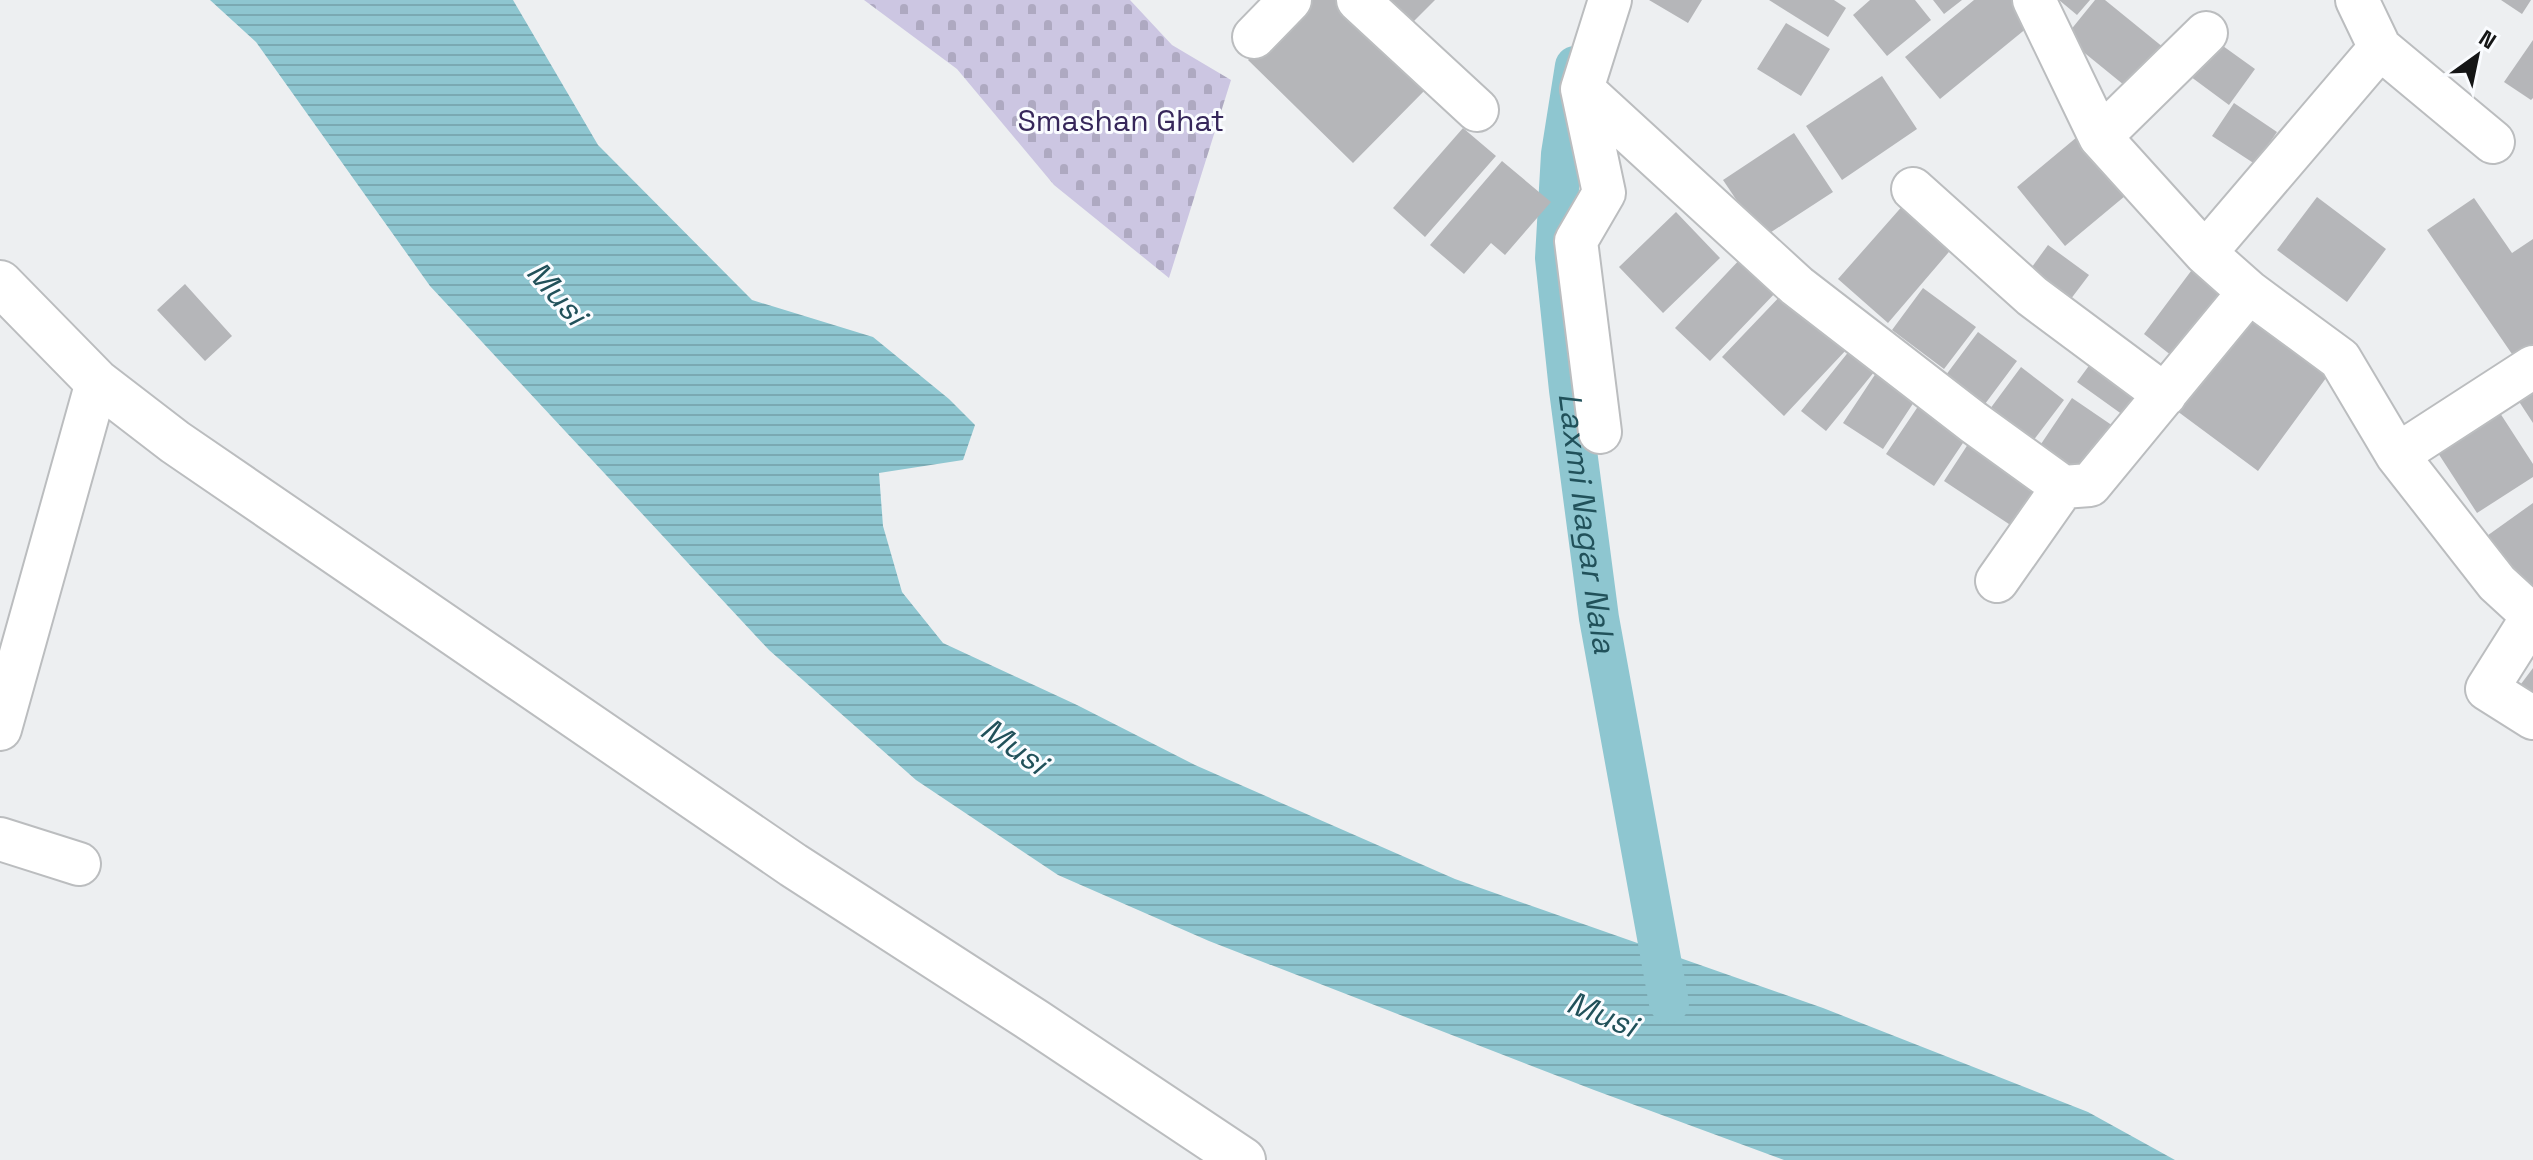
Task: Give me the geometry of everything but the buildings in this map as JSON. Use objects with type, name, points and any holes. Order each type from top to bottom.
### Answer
[{"type":"street","points":[[1254,37],[1290,0]]},
{"type":"street","points":[[1358,0],[1477,110]]},
{"type":"street","points":[[1600,432],[1576,241],[1604,193],[1582,89],[1610,0]]},
{"type":"street","points":[[2034,0],[2100,137],[2205,253],[2249,292],[2340,359],[2397,455],[2497,583],[2533,616],[2487,689],[2533,718]]},
{"type":"street","points":[[2357,0],[2380,48],[2493,142]]},
{"type":"street","points":[[2100,137],[2206,33]]},
{"type":"street","points":[[2205,253],[2380,48]]},
{"type":"street","points":[[1582,89],[1797,286],[2063,487],[2090,485],[2249,292]]},
{"type":"street","points":[[1913,189],[2032,296],[2165,395]]},
{"type":"street","points":[[0,283],[97,382],[175,442],[793,865],[1243,1160]]},
{"type":"street","points":[[2397,455],[2533,367]]},
{"type":"street","points":[[0,729],[97,382]]},
{"type":"street","points":[[1997,581],[2063,487]]},
{"type":"street","points":[[0,839],[79,864]]},
{"type":"green space","name":"Smashan Ghat","points":[[864,0],[1130,0],[1172,45],[1231,80],[1169,278],[1054,185],[957,69]]},
{"type":"water","name":"Musi","points":[[210,0],[513,0],[598,145],[752,300],[873,337],[949,399],[975,425],[963,460],[879,473],[883,526],[902,592],[943,643],[1077,705],[1195,765],[1455,879],[1823,1008],[2088,1112],[2175,1160],[1784,1160],[1209,941],[1058,875],[916,780],[769,650],[430,286],[256,42]]},
{"type":"waterway","name":"Laxmi Nagar Nala","points":[[1575,66],[1561,154],[1555,258],[1599,618],[1669,1003]]}]
